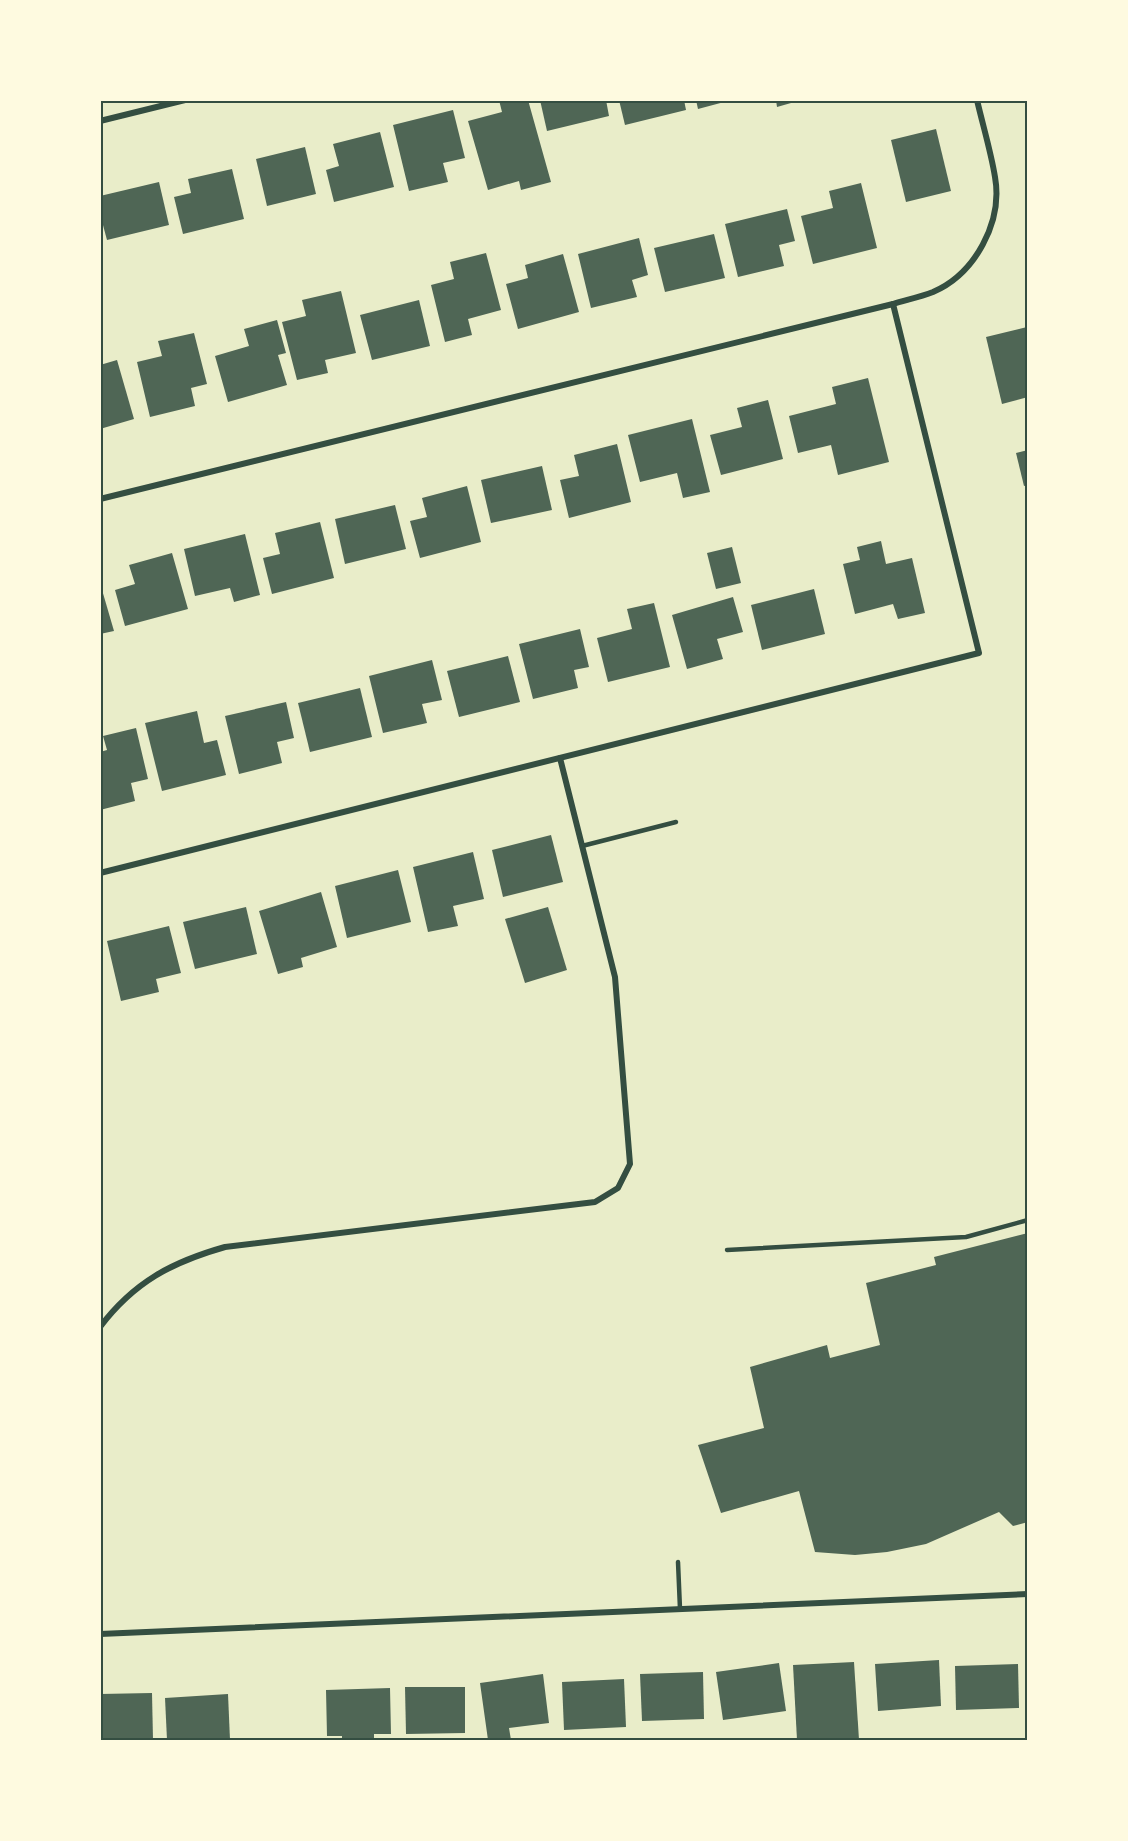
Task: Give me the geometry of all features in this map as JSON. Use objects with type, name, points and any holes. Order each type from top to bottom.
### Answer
[{"type":"street","points":[[100,121],[185,100]]},
{"type":"street","points":[[100,499],[893,304],[934,291],[957,276],[973,260],[982,248],[993,217],[996,179],[977,100]]},
{"type":"street","points":[[100,873],[980,653],[893,304]]},
{"type":"street","points":[[100,1327],[116,1307],[154,1275],[192,1256],[225,1247],[595,1202],[618,1188],[630,1164],[615,977],[560,758]]},
{"type":"street","points":[[100,1634],[1028,1594]]},
{"type":"lane","points":[[582,846],[676,822]]},
{"type":"lane","points":[[727,1250],[966,1237],[1028,1220]]},
{"type":"lane","points":[[678,1562],[680,1609]]},
{"type":"building","points":[[499,100],[528,100],[551,182],[521,190],[519,181],[488,190],[468,121],[502,112]]},
{"type":"building","points":[[540,100],[606,100],[609,116],[547,131]]},
{"type":"building","points":[[619,100],[684,100],[686,110],[625,125]]},
{"type":"building","points":[[696,100],[728,100],[728,101],[698,109]]},
{"type":"building","points":[[776,100],[798,100],[798,101],[777,107]]},
{"type":"building","points":[[453,110],[465,158],[443,163],[448,182],[409,191],[393,125]]},
{"type":"building","points":[[936,129],[951,191],[906,202],[891,140]]},
{"type":"building","points":[[380,132],[394,187],[334,202],[326,170],[339,166],[333,144]]},
{"type":"building","points":[[305,147],[316,194],[267,206],[256,159]]},
{"type":"building","points":[[232,169],[244,219],[183,234],[174,197],[191,193],[188,179]]},
{"type":"building","points":[[159,182],[169,225],[107,240],[100,214],[100,196]]},
{"type":"building","points":[[861,183],[877,248],[813,264],[801,216],[833,208],[829,191]]},
{"type":"building","points":[[787,209],[795,241],[779,245],[784,266],[738,277],[725,224]]},
{"type":"building","points":[[714,234],[725,278],[665,292],[654,248]]},
{"type":"building","points":[[639,238],[648,275],[632,280],[637,297],[591,308],[578,254]]},
{"type":"building","points":[[486,253],[501,310],[468,319],[472,335],[445,342],[431,285],[454,279],[450,262]]},
{"type":"building","points":[[563,254],[579,312],[518,329],[506,284],[528,278],[525,265]]},
{"type":"building","points":[[341,291],[356,353],[325,360],[328,373],[297,380],[282,322],[306,316],[302,300]]},
{"type":"building","points":[[419,300],[430,346],[372,360],[360,315]]},
{"type":"building","points":[[277,320],[286,353],[278,355],[287,385],[228,402],[215,356],[249,346],[244,329]]},
{"type":"building","points":[[1027,327],[1028,397],[1002,404],[986,337]]},
{"type":"building","points":[[194,333],[207,384],[191,388],[195,406],[150,417],[137,362],[162,356],[158,341]]},
{"type":"building","points":[[117,360],[134,419],[100,429],[100,365]]},
{"type":"building","points":[[868,378],[889,462],[838,475],[831,445],[798,453],[789,416],[836,404],[832,387]]},
{"type":"building","points":[[768,400],[783,459],[721,475],[710,435],[742,427],[737,408]]},
{"type":"building","points":[[692,419],[710,492],[683,498],[677,473],[640,482],[628,435]]},
{"type":"building","points":[[617,444],[631,502],[569,518],[560,480],[579,476],[574,455]]},
{"type":"building","points":[[1028,450],[1028,485],[1024,486],[1016,453]]},
{"type":"building","points":[[542,466],[552,510],[491,523],[481,480]]},
{"type":"building","points":[[467,486],[481,542],[420,558],[410,521],[427,517],[422,498]]},
{"type":"building","points":[[395,505],[406,549],[345,564],[335,519]]},
{"type":"building","points":[[320,522],[334,578],[272,594],[263,558],[280,554],[275,533]]},
{"type":"building","points":[[245,534],[260,595],[234,602],[230,588],[195,596],[184,549]]},
{"type":"building","points":[[881,541],[886,564],[912,558],[925,613],[898,619],[893,604],[855,614],[843,564],[860,560],[857,547]]},
{"type":"building","points":[[732,547],[741,583],[716,589],[707,553]]},
{"type":"building","points":[[172,553],[188,609],[125,626],[115,590],[135,584],[129,565]]},
{"type":"building","points":[[100,583],[114,631],[100,634]]},
{"type":"building","points":[[814,589],[825,634],[762,650],[751,605]]},
{"type":"building","points":[[733,597],[743,632],[717,639],[723,659],[687,669],[672,615]]},
{"type":"building","points":[[654,603],[670,667],[608,682],[597,638],[632,629],[627,609]]},
{"type":"building","points":[[580,629],[589,667],[574,670],[578,688],[533,699],[519,644]]},
{"type":"building","points":[[508,656],[520,702],[459,717],[447,671]]},
{"type":"building","points":[[432,660],[442,700],[422,704],[427,723],[383,733],[369,676]]},
{"type":"building","points":[[360,688],[372,737],[310,752],[298,703]]},
{"type":"building","points":[[286,702],[294,738],[277,742],[282,763],[239,774],[225,716]]},
{"type":"building","points":[[197,711],[204,743],[217,740],[226,775],[162,791],[145,723]]},
{"type":"building","points":[[136,728],[148,779],[131,783],[135,801],[100,810],[100,752],[107,750],[103,736]]},
{"type":"building","points":[[551,835],[563,882],[503,897],[492,850]]},
{"type":"building","points":[[473,852],[484,899],[453,906],[458,926],[428,932],[413,867]]},
{"type":"building","points":[[398,870],[411,922],[347,938],[335,886]]},
{"type":"building","points":[[321,892],[337,947],[301,958],[303,967],[278,974],[259,911]]},
{"type":"building","points":[[246,907],[257,954],[195,969],[183,922]]},
{"type":"building","points":[[548,907],[567,970],[525,983],[505,919]]},
{"type":"building","points":[[169,926],[181,973],[156,979],[159,992],[121,1001],[107,941]]},
{"type":"building","points":[[1028,1233],[1028,1522],[1013,1526],[999,1512],[926,1544],[887,1552],[855,1555],[815,1552],[799,1491],[721,1513],[698,1445],[764,1428],[750,1367],[827,1345],[830,1358],[880,1345],[866,1283],[936,1265],[934,1257]]},
{"type":"building","points":[[939,1660],[941,1706],[878,1711],[875,1664]]},
{"type":"building","points":[[854,1662],[859,1740],[797,1740],[793,1665]]},
{"type":"building","points":[[779,1663],[786,1711],[723,1720],[716,1672]]},
{"type":"building","points":[[1018,1664],[1019,1708],[956,1710],[955,1666]]},
{"type":"building","points":[[703,1672],[704,1719],[642,1721],[640,1674]]},
{"type":"building","points":[[543,1674],[549,1723],[509,1728],[511,1740],[488,1740],[480,1683]]},
{"type":"building","points":[[624,1679],[626,1727],[564,1730],[562,1682]]},
{"type":"building","points":[[405,1687],[465,1687],[465,1733],[406,1734]]},
{"type":"building","points":[[390,1688],[391,1734],[374,1734],[374,1740],[342,1740],[342,1736],[327,1736],[326,1690]]},
{"type":"building","points":[[152,1693],[153,1740],[100,1740],[100,1694]]},
{"type":"building","points":[[228,1694],[230,1740],[167,1740],[165,1698]]}]
